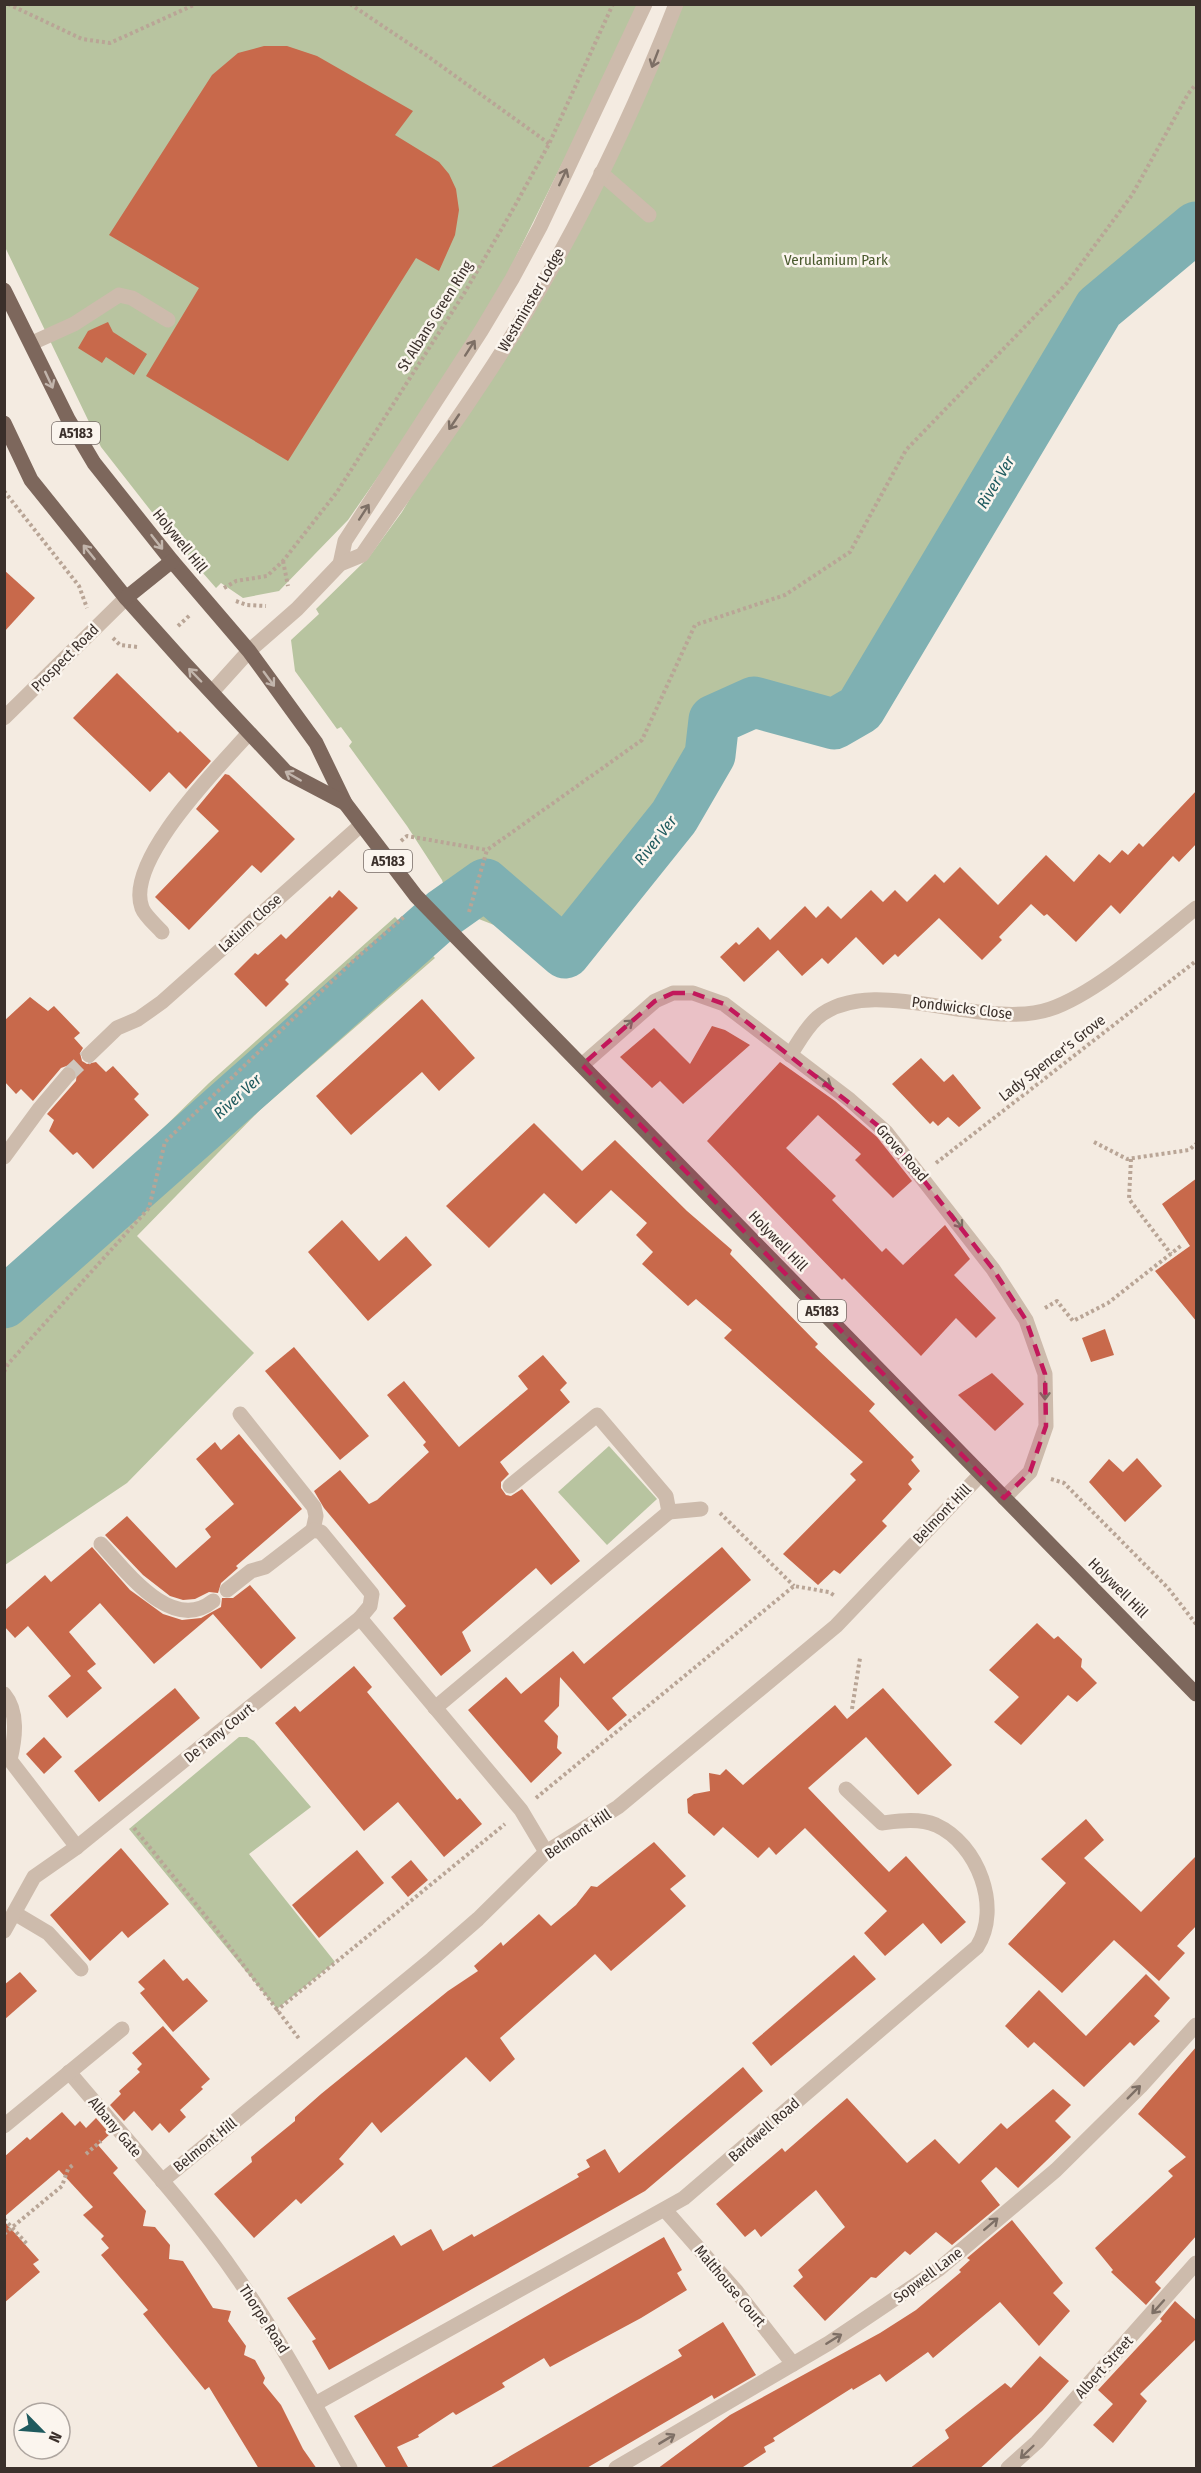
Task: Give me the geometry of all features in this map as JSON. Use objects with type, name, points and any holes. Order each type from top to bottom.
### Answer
[{"type":"main road","name":"Holywell Hill","points":[[4,290],[68,419],[94,463],[172,561],[249,651],[316,743],[345,803],[427,908],[1197,1694]]},
{"type":"main road","name":"Holywell Hill","points":[[4,423],[31,480],[126,598],[286,772],[345,803]]},
{"type":"main road","points":[[126,598],[172,561]]},
{"type":"street","name":"Westminster Lodge","points":[[340,564],[345,541],[481,331],[535,238],[645,4]]},
{"type":"street","name":"Westminster Lodge","points":[[212,692],[249,651],[297,609],[340,564],[362,555],[450,428],[518,326],[601,173],[645,83],[676,4]]},
{"type":"street","points":[[601,173],[649,215]]},
{"type":"street","points":[[32,343],[74,324],[119,295],[132,298],[168,320]]},
{"type":"street","name":"Prospect Road","points":[[4,718],[126,598]]},
{"type":"street","points":[[162,932],[142,908],[140,890],[146,866],[156,845],[169,827],[249,733]]},
{"type":"street","name":"Latium Close","points":[[90,1055],[117,1028],[138,1019],[162,1002],[361,825]]},
{"type":"street","name":"Pondwicks Close","points":[[790,1055],[816,1018],[835,1007],[845,1005],[913,1000],[963,1011],[1020,1015],[1050,1009],[1082,993],[1197,908]]},
{"type":"street","name":"Grove Road","points":[[582,1065],[655,1001],[673,993],[693,993],[724,1004],[886,1131],[993,1269],[1026,1320],[1045,1374],[1046,1426],[1030,1472],[1004,1498]]},
{"type":"street","points":[[4,1157],[40,1108],[68,1076]]},
{"type":"street","points":[[227,1590],[251,1571],[265,1567],[313,1530],[316,1516],[314,1507],[240,1414]]},
{"type":"street","points":[[510,1486],[597,1415],[666,1496],[669,1512]]},
{"type":"street","name":"Belmont Hill","points":[[162,2181],[478,1919],[546,1852],[618,1807],[853,1609],[981,1474]]},
{"type":"street","points":[[435,1708],[669,1512],[701,1509]]},
{"type":"street","name":"De Tany Court","points":[[16,1914],[34,1877],[77,1847],[360,1618],[370,1606],[372,1594],[321,1532],[313,1530]]},
{"type":"street","points":[[100,1544],[145,1592],[164,1603],[195,1612],[202,1610],[213,1601]]},
{"type":"street","points":[[360,1618],[521,1810],[546,1852]]},
{"type":"street","points":[[4,1694],[13,1714],[15,1731],[10,1760],[77,1847]]},
{"type":"street","name":"Bardwell Road","points":[[315,2404],[684,2198],[968,1955],[985,1935],[988,1916],[984,1888],[975,1865],[954,1835],[934,1824],[916,1821],[882,1823],[846,1789]]},
{"type":"street","points":[[4,1931],[16,1914],[48,1933],[81,1969]]},
{"type":"street","name":"Sopwell Lane","points":[[616,2469],[884,2308],[939,2269],[1056,2170],[1197,2025]]},
{"type":"street","points":[[4,2126],[122,2029]]},
{"type":"street","name":"Albany Gate","points":[[69,2072],[162,2181]]},
{"type":"street","name":"Thorpe Road","points":[[162,2181],[238,2278],[290,2357],[350,2469]]},
{"type":"street","name":"Malthouse Court","points":[[665,2210],[737,2292],[793,2364]]},
{"type":"street","name":"Albert Street","points":[[1008,2469],[1038,2442],[1197,2264]]},
{"type":"path","points":[[8,4],[82,39],[110,43],[196,4]]},
{"type":"path","points":[[350,4],[426,55],[549,144]]},
{"type":"path","name":"St Albans Green Ring","points":[[227,595],[221,589],[236,581],[267,576],[283,561],[338,492],[465,292],[549,144],[613,4]]},
{"type":"path","points":[[469,912],[486,850],[642,740],[695,625],[785,595],[850,552],[906,450],[1067,283],[1132,195],[1188,94],[1197,84]]},
{"type":"path","points":[[4,491],[80,586],[87,609],[120,645],[133,645],[142,649]]},
{"type":"path","points":[[234,600],[247,605],[265,605],[272,610]]},
{"type":"path","points":[[172,648],[184,637],[177,627],[206,601]]},
{"type":"path","points":[[406,836],[486,850]]},
{"type":"path","points":[[4,1372],[8,1364],[67,1296],[149,1208],[165,1142],[353,961],[404,917]]},
{"type":"path","name":"Lady Spencer's Grove","points":[[921,1175],[1197,961]]},
{"type":"path","points":[[1094,1142],[1127,1159],[1189,1150],[1197,1144]]},
{"type":"path","points":[[1131,1159],[1129,1199],[1171,1254]]},
{"type":"path","points":[[1026,1320],[1057,1301],[1072,1321],[1108,1303],[1182,1245]]},
{"type":"path","points":[[1030,1472],[1064,1483],[1168,1588],[1197,1624]]},
{"type":"path","points":[[701,1509],[715,1509],[727,1517],[794,1586],[829,1592],[853,1609]]},
{"type":"path","points":[[276,2011],[794,1586]]},
{"type":"path","points":[[852,1709],[860,1658]]},
{"type":"path","points":[[120,1812],[216,1929],[276,2011],[314,2056]]},
{"type":"path","points":[[4,2234],[62,2186],[68,2169],[74,2164]]},
{"type":"path","points":[[4,2219],[27,2244]]},
{"type":"highlighted area","points":[[673,993],[693,993],[724,1004],[886,1132],[993,1269],[1026,1320],[1045,1374],[1046,1426],[1030,1472],[1004,1498],[582,1065],[655,1001]]},
{"type":"green space","points":[[5,5],[638,5],[610,67],[495,299],[435,395],[348,520],[279,591],[243,598],[221,583],[216,588],[169,534],[101,447],[5,247]]},
{"type":"green space","name":"Verulamium Park","points":[[676,5],[1196,5],[1196,227],[1099,308],[860,709],[834,724],[754,702],[714,720],[710,755],[674,817],[565,953],[466,914],[446,892],[442,880],[407,826],[349,746],[352,742],[341,727],[337,729],[295,671],[291,640],[319,614],[316,609],[369,557],[402,512],[578,217]]},
{"type":"green space","points":[[395,917],[435,958],[260,1110],[137,1236],[254,1353],[127,1483],[5,1565],[5,1284],[209,1083]]},
{"type":"green space","points":[[609,1446],[657,1499],[607,1545],[558,1492]]},
{"type":"green space","points":[[239,1737],[247,1737],[254,1741],[311,1807],[249,1854],[335,1962],[277,2009],[129,1829]]},
{"type":"building","points":[[264,46],[287,46],[317,56],[413,111],[395,135],[439,162],[449,174],[456,189],[459,210],[455,235],[439,271],[416,258],[288,461],[146,376],[199,288],[109,235],[212,75],[238,53]]},
{"type":"building","points":[[108,322],[113,332],[147,354],[134,375],[106,357],[102,363],[78,348],[88,331]]},
{"type":"building","points":[[4,570],[35,598],[4,632]]},
{"type":"building","points":[[117,673],[178,733],[180,731],[211,761],[186,789],[169,772],[150,792],[73,718]]},
{"type":"building","points":[[225,774],[229,775],[295,839],[261,873],[252,865],[189,930],[155,897],[219,831],[196,809]]},
{"type":"building","points":[[1197,790],[1197,843],[1179,862],[1173,856],[1120,914],[1111,905],[1076,942],[1047,914],[1044,916],[1031,904],[999,937],[1002,940],[982,960],[939,918],[898,957],[895,954],[883,965],[856,937],[828,964],[822,958],[802,976],[778,950],[744,982],[720,957],[736,942],[739,945],[758,927],[770,940],[805,906],[816,918],[828,906],[841,919],[871,890],[883,902],[895,890],[907,902],[935,874],[944,883],[960,867],[998,905],[1046,855],[1074,882],[1099,854],[1110,863],[1122,850],[1128,855],[1139,843],[1143,847]]},
{"type":"building","points":[[339,890],[358,908],[285,980],[289,984],[266,1007],[234,974],[255,953],[258,955],[281,934],[286,939]]},
{"type":"building","points":[[30,997],[48,1011],[54,1006],[80,1033],[74,1038],[83,1048],[80,1053],[82,1061],[87,1064],[96,1062],[106,1072],[113,1066],[139,1094],[134,1099],[149,1115],[93,1169],[77,1152],[73,1155],[49,1131],[54,1120],[47,1114],[76,1081],[75,1068],[69,1065],[61,1068],[33,1101],[21,1089],[16,1094],[4,1081],[4,1021]]},
{"type":"building","points":[[422,999],[475,1058],[439,1091],[422,1072],[351,1135],[316,1096]]},
{"type":"building","points":[[712,1026],[725,1030],[750,1045],[683,1104],[660,1081],[652,1088],[620,1057],[654,1028],[690,1064]]},
{"type":"building","points":[[921,1058],[944,1082],[953,1074],[981,1108],[959,1127],[948,1117],[938,1126],[933,1121],[930,1124],[892,1084]]},
{"type":"building","points":[[780,1062],[835,1101],[877,1137],[912,1181],[893,1198],[855,1160],[861,1154],[818,1115],[786,1148],[836,1196],[832,1200],[882,1252],[886,1248],[903,1265],[945,1225],[970,1259],[954,1275],[996,1318],[976,1338],[956,1318],[921,1356],[844,1278],[842,1280],[707,1141]]},
{"type":"building","points":[[534,1123],[582,1171],[615,1140],[687,1211],[732,1250],[730,1254],[818,1344],[815,1347],[875,1404],[869,1411],[914,1457],[911,1460],[920,1471],[908,1484],[912,1489],[882,1521],[887,1526],[840,1574],[834,1570],[818,1585],[783,1554],[856,1480],[850,1474],[863,1462],[724,1338],[732,1330],[696,1299],[688,1306],[642,1264],[653,1252],[636,1235],[647,1223],[611,1190],[576,1224],[544,1193],[489,1248],[446,1206]]},
{"type":"building","points":[[1197,1178],[1197,1322],[1155,1271],[1190,1246],[1162,1204]]},
{"type":"building","points":[[342,1220],[379,1261],[406,1236],[432,1265],[368,1321],[308,1252]]},
{"type":"building","points":[[1105,1329],[1114,1355],[1091,1362],[1082,1338]]},
{"type":"building","points":[[294,1347],[369,1436],[340,1460],[265,1371]]},
{"type":"building","points":[[543,1355],[567,1383],[560,1390],[570,1402],[500,1462],[509,1474],[501,1482],[501,1488],[506,1495],[511,1496],[522,1489],[580,1561],[551,1585],[536,1568],[462,1632],[471,1651],[441,1676],[393,1618],[406,1606],[324,1508],[314,1491],[340,1470],[369,1504],[377,1500],[429,1452],[423,1445],[426,1442],[387,1395],[404,1381],[459,1447],[528,1389],[518,1376]]},
{"type":"building","points":[[992,1373],[1024,1404],[995,1431],[958,1395]]},
{"type":"building","points":[[239,1434],[302,1509],[236,1566],[238,1568],[221,1583],[218,1593],[209,1592],[195,1599],[183,1600],[170,1596],[143,1575],[105,1535],[127,1516],[176,1568],[211,1537],[205,1529],[234,1504],[196,1459],[215,1442],[221,1450]]},
{"type":"building","points":[[1137,1458],[1162,1486],[1125,1522],[1089,1482],[1109,1459],[1123,1472]]},
{"type":"building","points":[[92,1547],[130,1590],[163,1614],[182,1620],[201,1618],[221,1607],[222,1598],[233,1598],[250,1585],[296,1638],[261,1669],[213,1614],[154,1664],[100,1603],[69,1632],[96,1664],[87,1671],[102,1688],[67,1718],[48,1696],[71,1676],[28,1626],[15,1638],[4,1626],[4,1611],[45,1575],[51,1582]]},
{"type":"building","points":[[722,1547],[751,1580],[612,1698],[627,1715],[608,1731],[560,1677],[559,1706],[544,1721],[558,1736],[557,1748],[562,1753],[531,1783],[468,1710],[506,1677],[521,1694],[573,1651],[584,1664]]},
{"type":"building","points":[[1037,1623],[1054,1639],[1058,1636],[1082,1659],[1081,1667],[1097,1683],[1077,1702],[1068,1695],[1021,1745],[994,1722],[1019,1697],[989,1670]]},
{"type":"building","points":[[354,1666],[372,1687],[367,1692],[457,1800],[460,1798],[482,1824],[444,1857],[398,1802],[364,1831],[275,1723],[295,1706],[300,1712]]},
{"type":"building","points":[[175,1688],[200,1718],[99,1802],[74,1771]]},
{"type":"building","points":[[883,1688],[952,1765],[918,1795],[866,1737],[808,1788],[889,1872],[906,1856],[966,1922],[941,1944],[923,1923],[885,1956],[864,1933],[887,1911],[805,1828],[776,1855],[769,1847],[758,1858],[723,1827],[714,1836],[688,1813],[687,1799],[694,1794],[710,1791],[709,1773],[720,1775],[726,1769],[743,1785],[835,1705],[847,1719]]},
{"type":"building","points":[[44,1737],[62,1757],[44,1774],[26,1754]]},
{"type":"building","points":[[1086,1819],[1104,1840],[1084,1858],[1141,1912],[1197,1855],[1197,1925],[1177,1946],[1185,1953],[1159,1981],[1114,1940],[1062,1993],[1008,1944],[1066,1883],[1041,1859]]},
{"type":"building","points":[[654,1842],[686,1876],[670,1889],[686,1906],[611,1971],[595,1954],[500,2038],[515,2059],[490,2082],[466,2057],[381,2133],[372,2122],[339,2159],[344,2164],[301,2204],[296,2199],[254,2238],[214,2194],[252,2162],[251,2157],[295,2121],[295,2117],[321,2094],[448,1991],[478,1971],[474,1966],[501,1942],[503,1946],[539,1914],[551,1926],[576,1905],[591,1886],[597,1887]]},
{"type":"building","points":[[121,1848],[169,1904],[128,1938],[122,1931],[90,1961],[50,1915]]},
{"type":"building","points":[[357,1850],[384,1883],[319,1938],[292,1905]]},
{"type":"building","points":[[411,1860],[428,1880],[408,1897],[391,1877]]},
{"type":"building","points":[[854,1955],[876,1979],[771,2066],[752,2043]]},
{"type":"building","points":[[164,1959],[183,1981],[187,1978],[208,2001],[173,2032],[140,1993],[145,1989],[138,1982]]},
{"type":"building","points":[[20,1972],[37,1991],[4,2020],[4,1985]]},
{"type":"building","points":[[1146,1974],[1170,1998],[1154,2016],[1160,2021],[1134,2046],[1130,2042],[1084,2087],[1034,2042],[1028,2048],[1005,2026],[1039,1990],[1086,2036]]},
{"type":"building","points":[[163,2026],[210,2079],[201,2087],[203,2089],[180,2110],[186,2117],[169,2133],[160,2123],[152,2131],[134,2111],[124,2121],[110,2105],[121,2094],[119,2091],[140,2072],[137,2069],[142,2064],[132,2053]]},
{"type":"building","points":[[1197,2046],[1197,2235],[1155,2282],[1161,2288],[1146,2305],[1111,2272],[1113,2270],[1095,2248],[1173,2176],[1168,2171],[1186,2157],[1138,2114]]},
{"type":"building","points":[[743,2067],[763,2091],[645,2191],[329,2370],[312,2341],[316,2339],[287,2298],[394,2235],[401,2246],[431,2229],[443,2251],[472,2234],[474,2237],[579,2177],[577,2174],[590,2167],[586,2160],[605,2149],[619,2173]]},
{"type":"building","points":[[1053,2089],[1071,2105],[1055,2121],[1071,2137],[1018,2188],[996,2167],[981,2181],[1000,2205],[952,2245],[936,2232],[910,2255],[905,2251],[876,2278],[871,2277],[825,2321],[793,2286],[803,2277],[798,2270],[845,2227],[816,2190],[761,2237],[755,2229],[745,2237],[716,2204],[782,2148],[785,2152],[847,2098],[907,2163],[935,2139],[959,2164],[1001,2123],[1007,2129]]},
{"type":"building","points":[[62,2112],[75,2126],[80,2121],[86,2128],[96,2118],[110,2134],[98,2145],[118,2168],[113,2173],[146,2211],[143,2226],[155,2227],[170,2245],[169,2259],[183,2261],[213,2308],[231,2311],[228,2321],[246,2346],[244,2355],[255,2360],[265,2378],[263,2383],[281,2405],[303,2449],[317,2469],[259,2469],[209,2387],[205,2390],[143,2314],[148,2310],[101,2255],[109,2248],[101,2239],[104,2236],[83,2215],[93,2207],[59,2170],[4,2217],[4,2157],[27,2137],[30,2140]]},
{"type":"building","points":[[1012,2220],[1063,2283],[1053,2293],[1070,2311],[1039,2346],[1000,2302],[933,2358],[928,2352],[886,2382],[880,2374],[853,2390],[852,2388],[773,2438],[775,2441],[764,2447],[766,2452],[740,2469],[657,2469],[730,2415],[880,2333],[916,2310],[961,2272],[959,2270],[970,2260],[967,2258]]},
{"type":"building","points":[[4,2221],[39,2260],[33,2264],[40,2272],[4,2303]]},
{"type":"building","points":[[664,2237],[682,2270],[677,2273],[687,2290],[641,2318],[550,2367],[544,2358],[502,2383],[505,2387],[456,2415],[453,2412],[418,2435],[419,2437],[397,2447],[409,2469],[387,2469],[354,2416]]},
{"type":"building","points":[[1175,2301],[1197,2321],[1197,2338],[1140,2394],[1147,2401],[1113,2443],[1093,2425],[1113,2404],[1098,2390],[1162,2321],[1160,2319]]},
{"type":"building","points":[[723,2322],[756,2375],[714,2399],[712,2395],[585,2469],[488,2469],[682,2356],[678,2350]]},
{"type":"building","points":[[1040,2356],[1069,2381],[1042,2411],[986,2463],[979,2469],[909,2469],[949,2438],[945,2430],[1005,2383],[1011,2388]]},
{"type":"waterway","name":"River Ver","points":[[4,1303],[444,913],[485,884],[565,953],[674,817],[710,755],[714,720],[754,702],[834,724],[860,709],[1099,308],[1196,227]]},
{"type":"tunnel","points":[[68,1075],[89,1055]]}]
